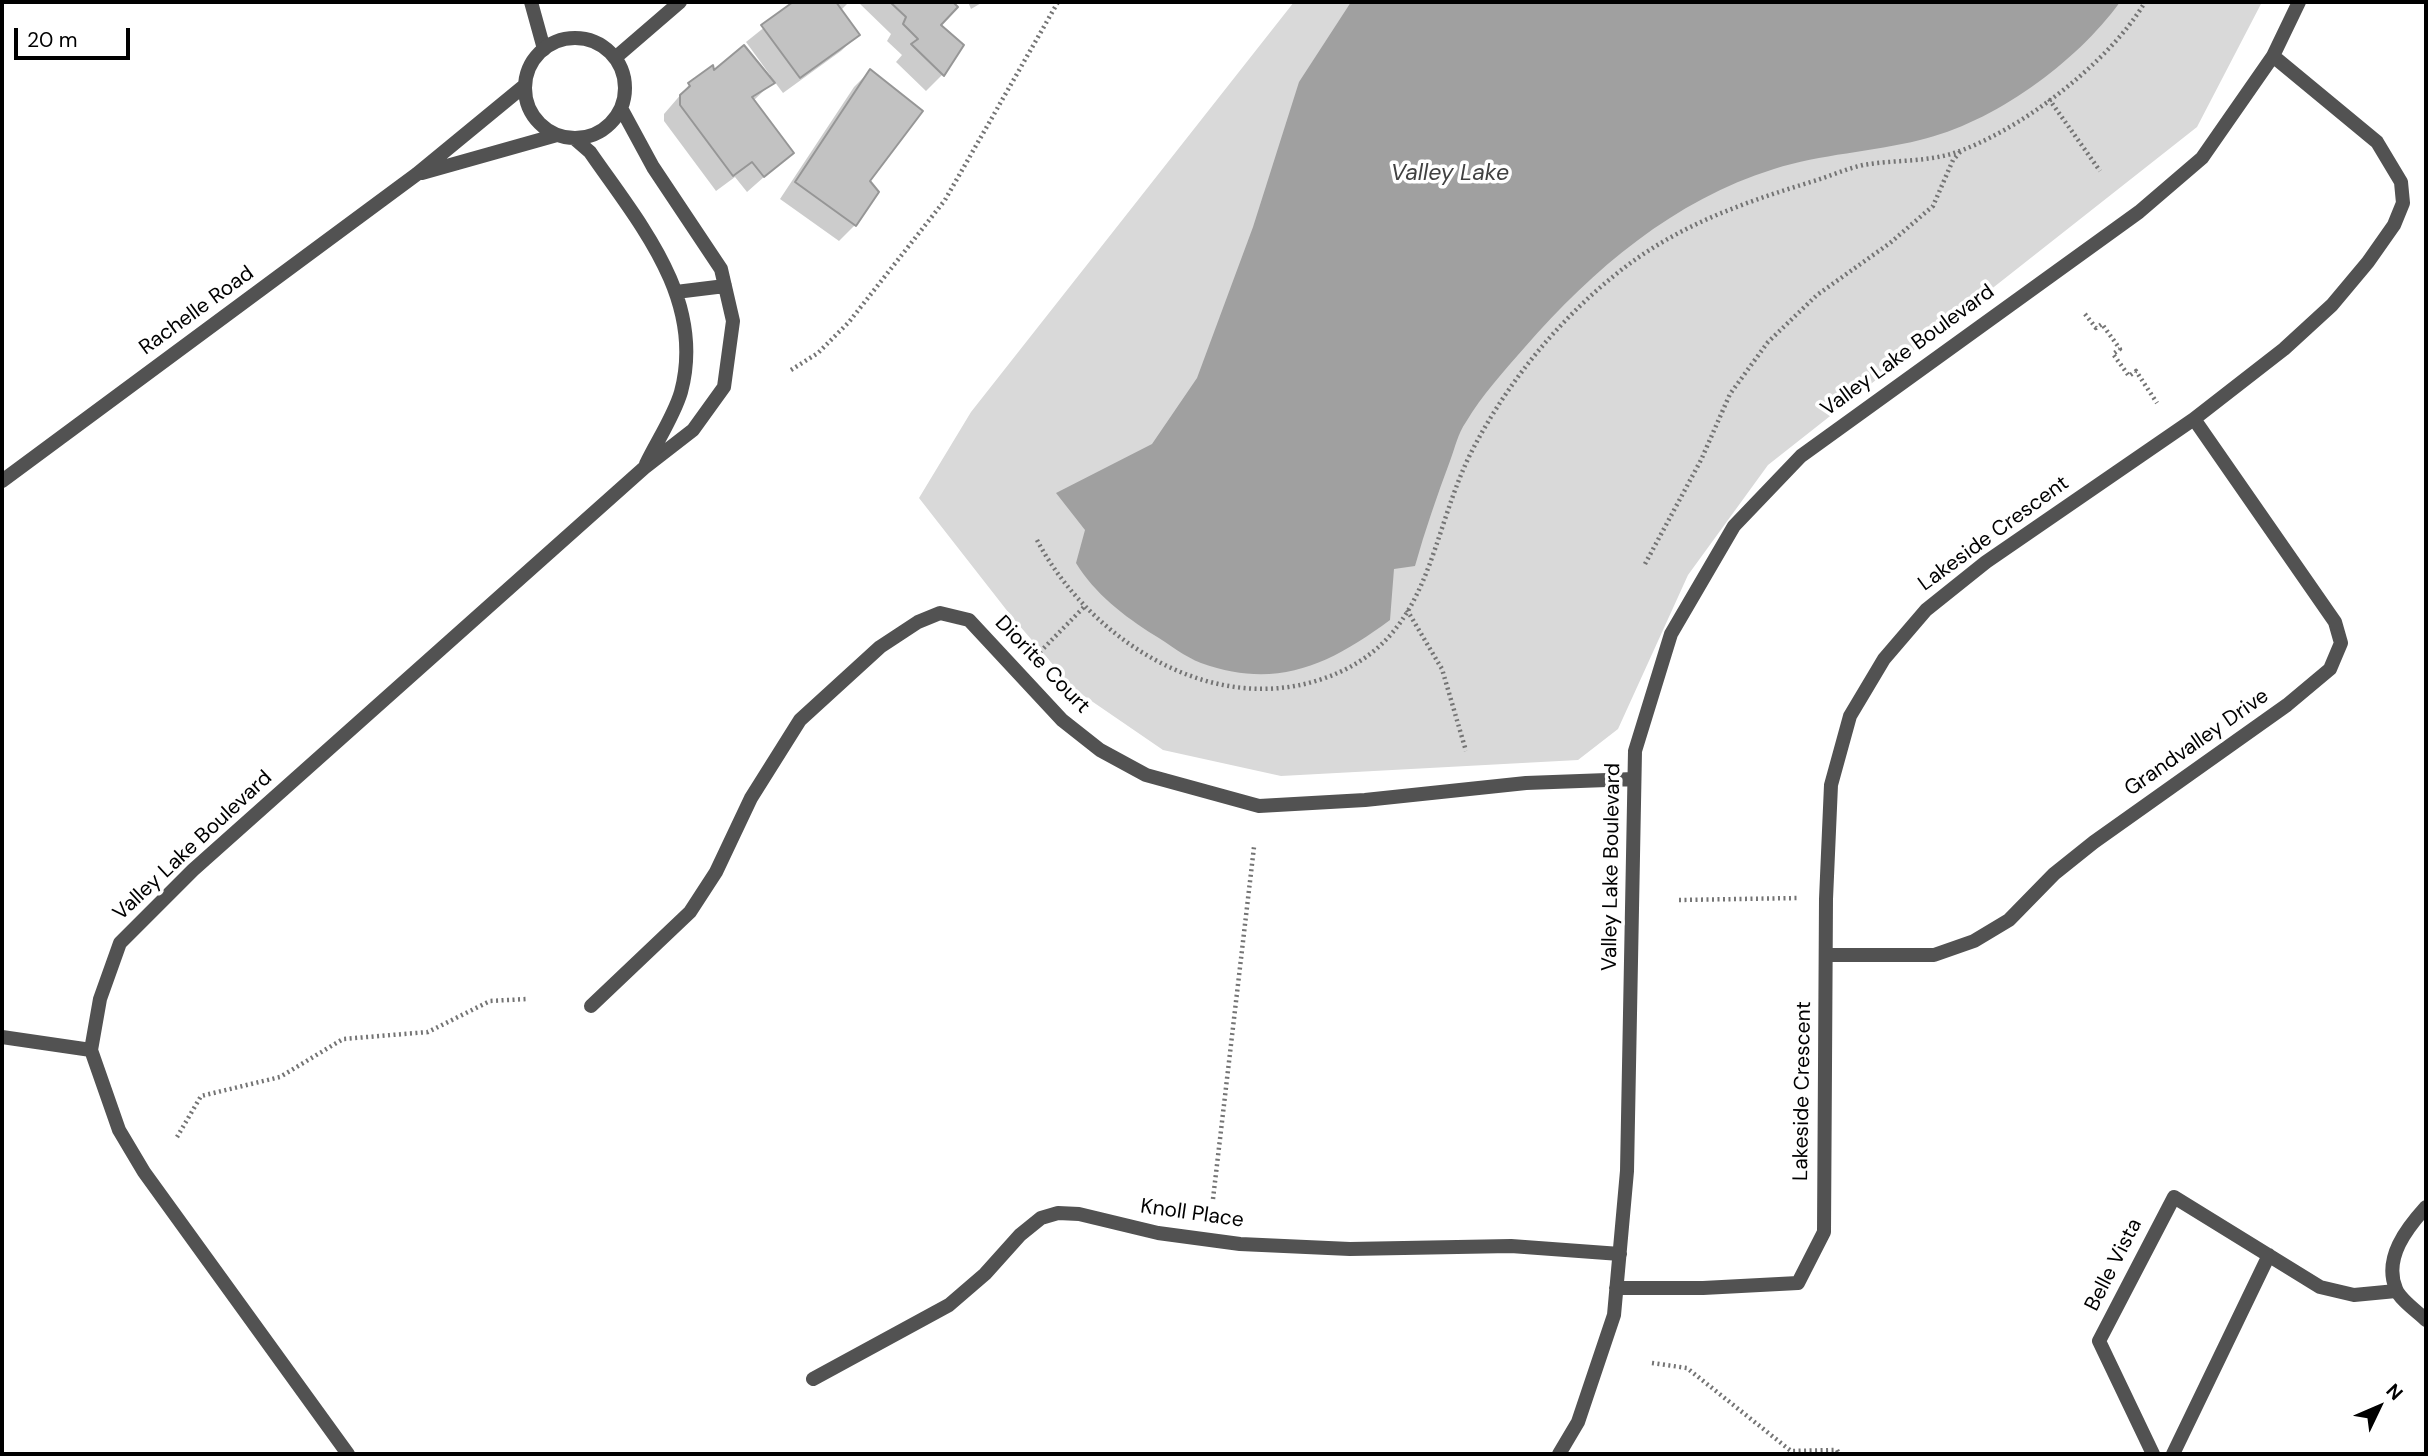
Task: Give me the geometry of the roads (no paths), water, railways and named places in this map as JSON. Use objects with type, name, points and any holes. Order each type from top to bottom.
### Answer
[{"type":"street","points":[[531,2],[544,49]]},
{"type":"street","points":[[615,58],[680,2]]},
{"type":"street","name":"Valley Lake Boulevard","points":[[1559,1454],[1582,1410],[1614,1315],[1628,1171],[1635,751],[1671,634],[1734,526],[1801,456],[2139,212],[2202,158],[2273,56],[2299,2]]},
{"type":"street","points":[[589,40],[615,58],[625,82],[621,108],[603,131],[575,139],[543,128],[533,116],[524,86],[531,65],[544,49],[558,41],[589,40]]},
{"type":"street","name":"Lakeside Crescent","points":[[1616,1287],[1703,1288],[1798,1283],[1824,1232],[1826,956],[1831,785],[1850,716],[1884,659],[1926,610],[1986,562],[2194,419],[2284,349],[2332,304],[2368,262],[2394,225],[2403,203],[2401,182],[2377,142],[2273,56]]},
{"type":"street","name":"Rachelle Road","points":[[2,481],[417,174],[524,86]]},
{"type":"street","name":"Valley Lake Boulevard","points":[[348,1454],[144,1172],[119,1130],[91,1050],[100,999],[120,943],[193,870],[643,468],[693,430],[724,387],[733,321],[721,269],[653,167],[621,108]]},
{"type":"street","name":"Rachelle Road","points":[[417,174],[557,135]]},
{"type":"street","name":"Valley Lake Boulevard","points":[[575,139],[590,152],[665,262],[682,311],[687,349],[680,393],[643,468]]},
{"type":"street","points":[[676,292],[725,286]]},
{"type":"street","name":"Grandvalley Drive","points":[[1826,956],[1934,955],[1975,941],[2009,920],[2054,874],[2094,842],[2226,750],[2330,668],[2341,643],[2335,622],[2194,419]]},
{"type":"street","name":"Diorite Court","points":[[591,1006],[690,912],[716,872],[751,798],[800,720],[880,647],[918,622],[940,613],[969,620],[1062,720],[1100,750],[1146,775],[1259,806],[1365,800],[1525,783],[1634,779]]},
{"type":"street","points":[[2,1037],[91,1050]]},
{"type":"street","name":"Belle Vista","points":[[2154,1454],[2099,1341],[2174,1196],[2320,1287],[2354,1295],[2396,1291]]},
{"type":"street","points":[[2426,1207],[2408,1227],[2392,1267],[2396,1291],[2426,1320]]},
{"type":"street","name":"Knoll Place","points":[[813,1379],[949,1305],[985,1274],[1020,1235],[1041,1218],[1058,1213],[1079,1214],[1158,1233],[1240,1244],[1350,1248],[1511,1246],[1620,1254]]},
{"type":"street","points":[[2173,1454],[2269,1255]]},
{"type":"water","name":"Valley Lake","points":[[1351,2],[2120,2],[2102,25],[2057,68],[2031,88],[1976,120],[1920,140],[1810,160],[1737,182],[1669,218],[1638,240],[1551,318],[1501,374],[1472,412],[1457,441],[1415,566],[1394,569],[1390,620],[1345,650],[1301,668],[1254,674],[1228,671],[1183,654],[1132,620],[1101,594],[1076,563],[1085,530],[1056,493],[1152,444],[1197,378],[1253,227],[1299,82]]}]
